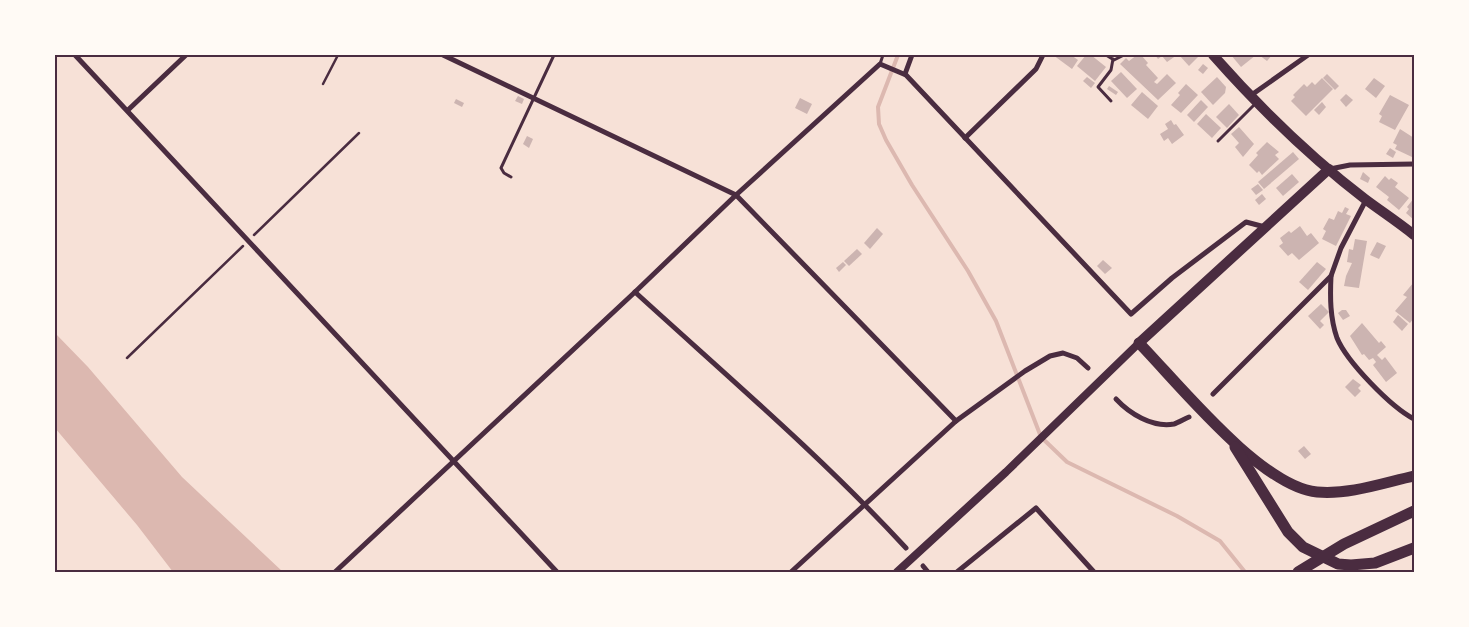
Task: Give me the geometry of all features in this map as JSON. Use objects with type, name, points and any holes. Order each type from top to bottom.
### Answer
[{"type":"highway","points":[[1213,55],[1253,100],[1329,169],[1366,200],[1414,235]]},
{"type":"highway","points":[[1329,169],[1139,343],[1233,443],[1283,479],[1315,492],[1332,493],[1414,476]]},
{"type":"highway","points":[[1233,443],[1284,525],[1303,547],[1338,564],[1350,565],[1375,563],[1414,548]]},
{"type":"highway","points":[[1298,572],[1344,544],[1414,511]]},
{"type":"street","points":[[75,55],[557,572]]},
{"type":"street","points":[[128,110],[186,55]]},
{"type":"street","points":[[442,55],[736,195],[956,421]]},
{"type":"street","points":[[904,74],[912,55]]},
{"type":"street","points":[[965,138],[1039,66],[1043,55]]},
{"type":"street","points":[[1253,100],[1308,55]]},
{"type":"street","points":[[334,572],[635,292],[736,195],[882,64],[904,74],[1131,314],[1172,278],[1246,222],[1265,227]]},
{"type":"street","points":[[1329,169],[1350,165],[1414,164]]},
{"type":"street","points":[[1366,200],[1341,248],[1331,276],[1330,297],[1333,321],[1344,351],[1382,394],[1414,419]]},
{"type":"street","points":[[1213,394],[1331,276]]},
{"type":"street","points":[[635,292],[865,504],[906,548]]},
{"type":"street","points":[[898,572],[1006,472],[1139,343]]},
{"type":"street","points":[[791,572],[956,421],[1025,371],[1056,354],[1070,355],[1088,368]]},
{"type":"street","points":[[1116,398],[1133,414],[1156,422],[1174,424],[1188,417]]},
{"type":"street","points":[[957,572],[1036,508],[1094,572]]},
{"type":"street","points":[[923,566],[928,572]]},
{"type":"lane","points":[[512,177],[504,173],[501,168],[554,55]]},
{"type":"lane","points":[[882,64],[883,55]]},
{"type":"lane","points":[[1106,55],[1113,59],[1124,55]]},
{"type":"lane","points":[[1111,101],[1098,87],[1111,70],[1113,59]]},
{"type":"lane","points":[[1218,142],[1253,100]]},
{"type":"path","points":[[323,84],[338,55]]},
{"type":"shaded area","points":[[55,333],[88,367],[182,477],[283,572],[173,572],[137,525],[55,428]]},
{"type":"building","points":[[1053,55],[1071,55],[1078,60],[1072,69]]},
{"type":"building","points":[[1086,55],[1091,55],[1106,67],[1095,81],[1077,66]]},
{"type":"building","points":[[1137,55],[1141,55],[1148,63],[1146,65],[1158,78],[1154,82],[1157,84],[1167,74],[1176,83],[1158,100],[1120,64],[1126,58],[1129,61]]},
{"type":"building","points":[[1155,55],[1177,55],[1167,62],[1162,56],[1158,59]]},
{"type":"building","points":[[1179,55],[1198,55],[1199,56],[1189,66]]},
{"type":"building","points":[[1231,55],[1256,55],[1241,67]]},
{"type":"building","points":[[1259,55],[1272,55],[1267,61]]},
{"type":"building","points":[[1203,64],[1208,68],[1203,74],[1198,70]]},
{"type":"building","points":[[1121,72],[1137,89],[1127,98],[1111,81]]},
{"type":"building","points":[[1327,74],[1339,86],[1335,90],[1323,78]]},
{"type":"building","points":[[1087,77],[1095,83],[1091,88],[1083,81]]},
{"type":"building","points":[[1217,77],[1226,87],[1225,93],[1213,105],[1201,92]]},
{"type":"building","points":[[1322,78],[1333,89],[1306,116],[1291,101],[1295,97],[1293,95],[1304,84],[1307,87],[1312,82],[1315,85]]},
{"type":"building","points":[[1374,78],[1385,86],[1376,98],[1365,89]]},
{"type":"building","points":[[1186,84],[1198,95],[1181,113],[1171,105],[1180,95],[1178,93]]},
{"type":"building","points":[[1109,86],[1118,92],[1116,95],[1107,89]]},
{"type":"building","points":[[1142,92],[1158,106],[1148,119],[1131,105]]},
{"type":"building","points":[[1346,94],[1353,100],[1346,107],[1340,100]]},
{"type":"building","points":[[1390,95],[1409,105],[1395,130],[1379,122],[1382,116],[1379,114]]},
{"type":"building","points":[[518,96],[524,99],[522,104],[515,101]]},
{"type":"building","points":[[800,98],[812,104],[807,114],[795,108]]},
{"type":"building","points":[[456,99],[464,103],[462,107],[454,103]]},
{"type":"building","points":[[1201,100],[1208,107],[1194,122],[1187,115]]},
{"type":"building","points":[[1322,102],[1326,107],[1319,115],[1314,110]]},
{"type":"building","points":[[1229,104],[1239,115],[1227,128],[1216,117]]},
{"type":"building","points":[[1206,114],[1221,128],[1212,138],[1197,124]]},
{"type":"building","points":[[1171,120],[1184,135],[1172,144],[1168,138],[1164,141],[1160,134],[1168,129],[1165,124]]},
{"type":"building","points":[[1239,127],[1254,144],[1243,157],[1235,147],[1239,143],[1231,134]]},
{"type":"building","points":[[1400,129],[1414,138],[1412,157],[1395,149],[1397,145],[1393,143]]},
{"type":"building","points":[[527,136],[533,139],[529,148],[523,144]]},
{"type":"building","points":[[1267,142],[1279,152],[1275,155],[1279,159],[1262,175],[1249,165],[1258,155],[1256,153]]},
{"type":"building","points":[[1390,148],[1396,152],[1393,158],[1386,154]]},
{"type":"building","points":[[1293,152],[1299,159],[1264,189],[1258,182]]},
{"type":"building","points":[[1363,172],[1370,178],[1368,183],[1360,179]]},
{"type":"building","points":[[1292,174],[1299,182],[1283,196],[1276,188]]},
{"type":"building","points":[[1385,176],[1389,180],[1391,178],[1398,183],[1395,187],[1409,198],[1399,210],[1387,200],[1389,197],[1376,187]]},
{"type":"building","points":[[1258,184],[1263,190],[1256,195],[1251,189]]},
{"type":"building","points":[[1262,194],[1266,199],[1259,205],[1255,200]]},
{"type":"building","points":[[1414,198],[1414,220],[1406,213],[1409,209],[1407,207]]},
{"type":"building","points":[[1345,207],[1349,209],[1346,214],[1351,216],[1336,246],[1322,239],[1326,231],[1323,229],[1329,218],[1334,220],[1338,211],[1342,213]]},
{"type":"building","points":[[1300,226],[1307,236],[1311,233],[1319,243],[1299,260],[1292,253],[1288,256],[1279,246],[1283,243],[1280,238]]},
{"type":"building","points":[[877,228],[883,234],[870,249],[864,243]]},
{"type":"building","points":[[1355,239],[1367,241],[1359,288],[1344,286],[1352,263],[1347,262],[1349,249],[1353,250]]},
{"type":"building","points":[[1377,242],[1386,246],[1379,259],[1370,255]]},
{"type":"building","points":[[857,249],[862,254],[849,266],[844,261]]},
{"type":"building","points":[[1103,260],[1112,268],[1105,274],[1097,266]]},
{"type":"building","points":[[843,262],[846,265],[839,272],[836,268]]},
{"type":"building","points":[[1317,262],[1326,269],[1308,290],[1299,282]]},
{"type":"building","points":[[1414,282],[1414,318],[1410,323],[1395,311],[1407,297],[1403,295]]},
{"type":"building","points":[[1321,304],[1329,312],[1320,321],[1324,325],[1320,329],[1308,316]]},
{"type":"building","points":[[1346,310],[1350,316],[1343,320],[1338,313]]},
{"type":"building","points":[[1398,315],[1408,324],[1402,331],[1393,322]]},
{"type":"building","points":[[1362,323],[1379,343],[1381,341],[1386,347],[1377,355],[1382,360],[1385,357],[1397,373],[1386,382],[1373,365],[1376,362],[1373,358],[1369,360],[1364,354],[1362,355],[1350,336]]},
{"type":"building","points":[[1353,379],[1361,385],[1358,388],[1361,391],[1355,397],[1345,387]]},
{"type":"building","points":[[1304,446],[1311,454],[1305,459],[1298,451]]},
{"type":"waterway","points":[[898,55],[878,107],[879,124],[912,185],[968,271],[996,321],[1041,437],[1067,462],[1177,516],[1220,541],[1245,572]]}]
